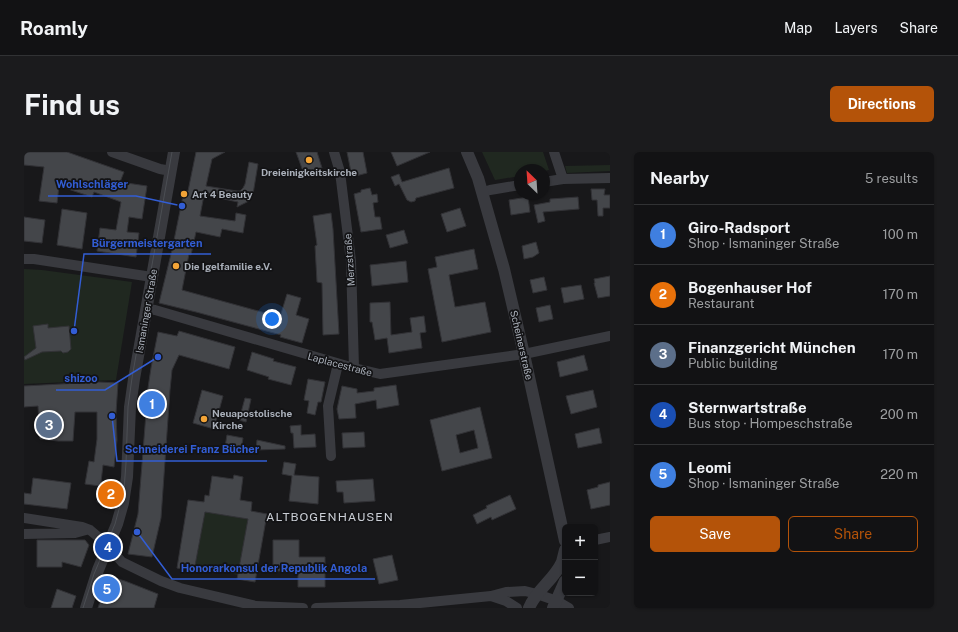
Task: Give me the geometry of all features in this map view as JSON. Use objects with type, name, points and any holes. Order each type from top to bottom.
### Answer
[{"type":"street","points":[[112,152],[171,172]]},
{"type":"street","name":"Ismaninger Straße","points":[[86,608],[98,570],[120,515],[126,490],[130,407],[134,378],[174,152]]},
{"type":"street","name":"Merzstraße","points":[[334,152],[340,172],[351,261],[354,368]]},
{"type":"street","name":"Scheinerstraße","points":[[467,152],[483,192],[504,269],[562,527]]},
{"type":"street","points":[[554,152],[563,178]]},
{"type":"street","points":[[550,181],[563,178],[610,178]]},
{"type":"street","points":[[483,192],[514,186]]},
{"type":"street","points":[[24,259],[42,260],[152,277]]},
{"type":"street","name":"Laplacestraße","points":[[146,309],[155,310],[338,364],[380,374],[524,354],[610,336]]},
{"type":"street","points":[[331,456],[328,406],[338,364]]},
{"type":"street","points":[[24,518],[82,527],[90,530],[103,541],[122,562],[161,581],[180,588],[256,607],[303,608]]},
{"type":"street","points":[[24,534],[90,530]]},
{"type":"street","points":[[598,539],[610,537]]},
{"type":"street","points":[[529,608],[537,594],[556,572],[562,560]]},
{"type":"street","points":[[555,604],[562,588]]},
{"type":"street","points":[[316,608],[400,606],[491,596],[506,592],[525,591],[537,594],[555,604],[569,608]]},
{"type":"street","points":[[491,596],[506,601],[517,608]]},
{"type":"shaded area","points":[[482,152],[543,152],[547,164],[514,164],[514,177],[495,180]]},
{"type":"shaded area","points":[[610,165],[610,171],[567,173],[565,166]]},
{"type":"shaded area","points":[[24,269],[132,282],[116,380],[24,384]]},
{"type":"shaded area","points":[[205,512],[248,519],[238,575],[195,567]]},
{"type":"building","points":[[24,152],[67,152],[124,172],[120,182],[147,186],[142,219],[129,217],[127,232],[139,233],[136,257],[97,251],[100,228],[116,230],[121,202],[94,192],[92,197],[59,186],[57,203],[39,201],[44,167],[24,165]]},
{"type":"building","points":[[196,152],[225,152],[212,159],[206,186],[240,191],[245,184],[249,162],[258,164],[253,194],[249,201],[237,207],[238,202],[204,195],[200,216],[235,221],[236,213],[246,215],[243,233],[222,229],[220,237],[196,232],[191,255],[189,254],[182,290],[280,317],[287,294],[301,298],[296,315],[309,319],[302,343],[280,337],[281,335],[159,303],[184,191],[188,191]]},
{"type":"building","name":"Dreieinigkeitskirche","points":[[296,152],[317,152],[322,168],[304,174]]},
{"type":"building","points":[[347,152],[363,152],[367,173],[352,177]]},
{"type":"building","points":[[391,152],[430,152],[397,166]]},
{"type":"building","points":[[449,168],[454,188],[416,198],[415,201],[411,202],[407,200],[399,184],[395,186],[391,177],[399,174],[402,182]]},
{"type":"building","points":[[370,188],[372,195],[377,194],[378,202],[373,203],[375,217],[380,217],[382,229],[361,232],[354,194],[361,192],[361,190]]},
{"type":"building","points":[[591,189],[605,189],[604,195],[610,195],[610,208],[603,208],[603,216],[598,216],[597,200],[592,200]]},
{"type":"building","points":[[578,197],[579,209],[543,212],[545,221],[538,223],[534,205],[550,202],[550,199]]},
{"type":"building","points":[[509,200],[528,200],[530,212],[511,215]]},
{"type":"building","points":[[460,208],[466,226],[447,232],[441,214]]},
{"type":"building","points":[[62,209],[87,213],[82,249],[57,245]]},
{"type":"building","points":[[331,213],[339,334],[323,335],[322,283],[317,282],[315,246],[317,245],[313,216]]},
{"type":"building","points":[[24,217],[45,220],[42,243],[24,241]]},
{"type":"building","points":[[404,230],[408,243],[390,248],[386,235]]},
{"type":"building","points":[[536,242],[539,253],[533,257],[524,259],[522,246]]},
{"type":"building","points":[[474,249],[478,269],[449,275],[455,307],[485,302],[491,332],[442,342],[428,269],[437,267],[435,257]]},
{"type":"building","points":[[406,261],[408,282],[372,286],[370,265]]},
{"type":"building","points":[[610,276],[610,296],[598,298],[594,279]]},
{"type":"building","points":[[544,277],[547,290],[533,293],[530,280]]},
{"type":"building","points":[[581,285],[584,299],[564,303],[561,288]]},
{"type":"building","points":[[390,302],[391,335],[412,332],[410,318],[424,316],[426,332],[420,333],[422,348],[389,353],[387,338],[375,340],[372,322],[370,322],[370,303]]},
{"type":"building","points":[[550,305],[553,319],[539,322],[536,308]]},
{"type":"building","points":[[48,324],[48,328],[69,326],[71,349],[68,352],[63,353],[61,351],[42,352],[25,360],[24,357],[36,348],[33,326]]},
{"type":"building","points":[[179,331],[235,347],[229,369],[179,355],[172,370],[161,518],[152,557],[128,554],[138,514],[148,388],[158,332],[177,336]]},
{"type":"building","points":[[252,352],[274,359],[273,361],[296,367],[291,385],[268,379],[269,377],[247,370]]},
{"type":"building","points":[[584,355],[588,370],[560,377],[557,362]]},
{"type":"building","points":[[308,379],[325,382],[321,402],[318,402],[315,415],[307,413],[309,401],[304,400]]},
{"type":"building","points":[[99,382],[118,383],[116,413],[117,440],[114,467],[103,465],[101,481],[116,484],[113,505],[97,502],[100,486],[85,484],[89,461],[94,462],[97,439],[97,412],[75,412],[73,441],[58,441],[40,439],[38,406],[24,407],[24,386]]},
{"type":"building","points":[[396,385],[399,405],[377,409],[376,400],[355,404],[356,418],[339,419],[337,409],[342,386],[357,389],[357,393],[374,391],[374,388]]},
{"type":"building","points":[[202,390],[223,396],[214,429],[193,423]]},
{"type":"building","points":[[593,390],[597,407],[571,414],[566,396]]},
{"type":"building","points":[[245,398],[251,399],[246,422],[239,420]]},
{"type":"building","points":[[480,407],[492,458],[442,471],[430,420]],"holes":[[[474,430],[478,448],[460,453],[456,435]]]},
{"type":"building","points":[[301,425],[301,435],[315,434],[316,447],[294,448],[293,433],[291,433],[290,426]]},
{"type":"building","points":[[599,428],[602,443],[578,448],[575,434]]},
{"type":"building","points":[[364,432],[365,447],[343,448],[342,433]]},
{"type":"building","points":[[227,435],[243,438],[241,450],[232,451],[233,448],[225,447]]},
{"type":"building","points":[[257,440],[285,446],[285,449],[256,450]]},
{"type":"building","points":[[284,462],[296,464],[294,475],[319,477],[318,504],[289,501],[292,476],[282,474]]},
{"type":"building","points":[[234,475],[243,477],[240,500],[252,502],[251,511],[267,514],[255,582],[237,579],[248,519],[205,512],[194,571],[177,568],[188,500],[204,502],[205,495],[209,496],[212,476],[233,479]]},
{"type":"building","points":[[33,478],[71,483],[67,509],[24,504],[24,493],[31,494]]},
{"type":"building","points":[[373,479],[375,501],[344,503],[343,492],[337,492],[336,481]]},
{"type":"building","points":[[610,482],[610,505],[591,509],[587,490]]},
{"type":"building","points":[[510,495],[516,509],[492,520],[491,517],[477,524],[473,515],[487,508],[486,506]]},
{"type":"building","points":[[37,540],[85,540],[89,545],[81,567],[62,562],[62,567],[37,567]]},
{"type":"building","points":[[273,540],[299,540],[299,557],[325,557],[325,587],[298,587],[298,571],[273,571]]},
{"type":"building","points":[[392,555],[398,580],[379,584],[373,559]]},
{"type":"building","points":[[108,576],[158,594],[154,608],[98,608]]},
{"type":"building","points":[[57,589],[76,596],[72,608],[51,608]]},
{"type":"tram line","points":[[83,608],[94,574],[115,524],[124,490],[128,407],[132,378],[172,152]]},
{"type":"place","name":"Dreieinigkeitskirche","points":[[309,160]]},
{"type":"place","name":"Art 4 Beauty","points":[[184,194]]},
{"type":"place","name":"Wohlschläger","points":[[182,206]]},
{"type":"place","name":"Die Igelfamilie e.V.","points":[[176,266]]},
{"type":"place","name":"Bürgermeistergarten","points":[[74,331]]},
{"type":"place","name":"shizoo","points":[[158,357]]},
{"type":"place","name":"Giro-Radsport","points":[[152,404]]},
{"type":"place","name":"Schneiderei Franz Bücher","points":[[112,416]]},
{"type":"place","name":"Neuapostolische Kirche","points":[[204,419]]},
{"type":"place","name":"Finanzgericht München","points":[[49,425]]},
{"type":"place","name":"Bogenhauser Hof","points":[[111,494]]},
{"type":"place","name":"Honorarkonsul der Republik Angola","points":[[137,532]]},
{"type":"place","name":"Sternwartstraße","points":[[108,547]]},
{"type":"place","name":"Leomi","points":[[107,589]]},
{"type":"district","name":"ALTBOGENHAUSEN","points":[[330,517]]}]
